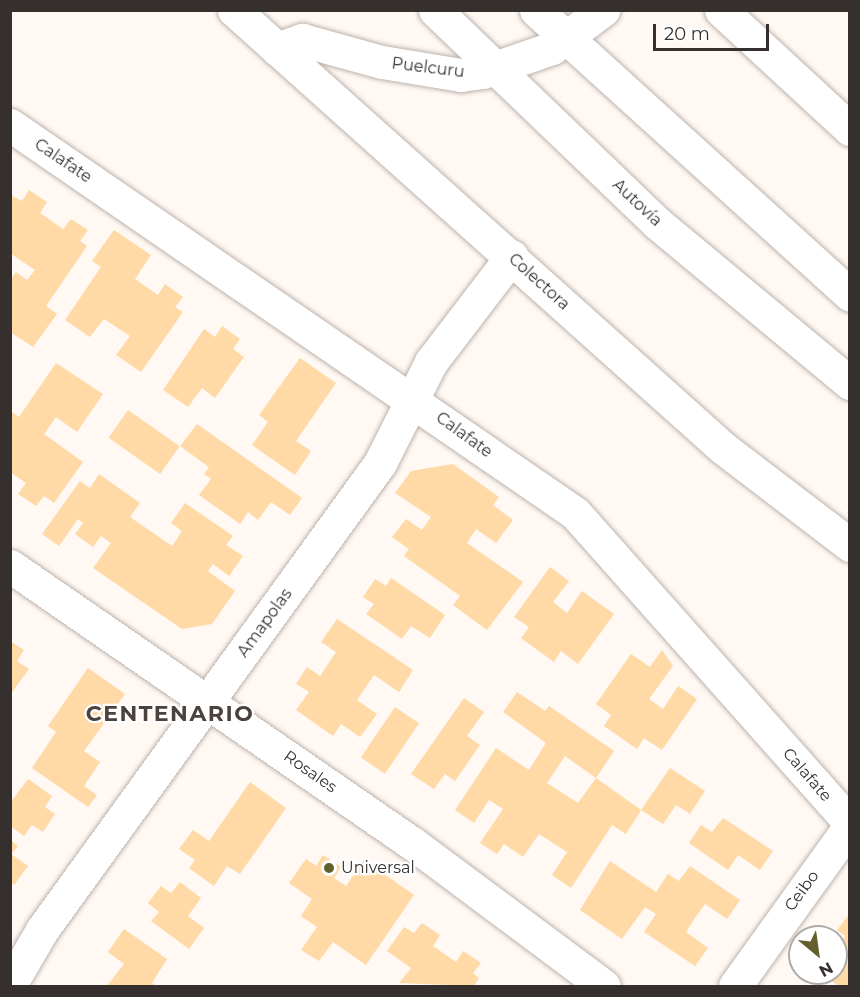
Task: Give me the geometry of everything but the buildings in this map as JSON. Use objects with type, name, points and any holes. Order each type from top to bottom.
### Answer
[{"type":"street","name":"Colectora","points":[[234,10],[512,256],[723,448],[849,545]]},
{"type":"street","name":"Autovía","points":[[435,10],[657,223],[849,383]]},
{"type":"street","points":[[536,10],[849,295]]},
{"type":"street","name":"Puelcuru","points":[[277,49],[302,40],[382,62],[461,75],[497,69],[535,56],[566,39],[603,10]]},
{"type":"street","points":[[721,10],[849,129]]},
{"type":"street","name":"Calafate","points":[[10,125],[415,400],[575,513],[849,825]]},
{"type":"street","name":"Amapolas","points":[[10,986],[42,930],[380,463],[415,400],[431,362],[512,256]]},
{"type":"street","name":"Rosales","points":[[10,566],[412,843],[604,987]]},
{"type":"street","name":"Ceibo","points":[[735,987],[849,825]]},
{"type":"place","name":"Universal","points":[[329,868]]},
{"type":"district","name":"CENTENARIO","points":[[170,714]]}]
